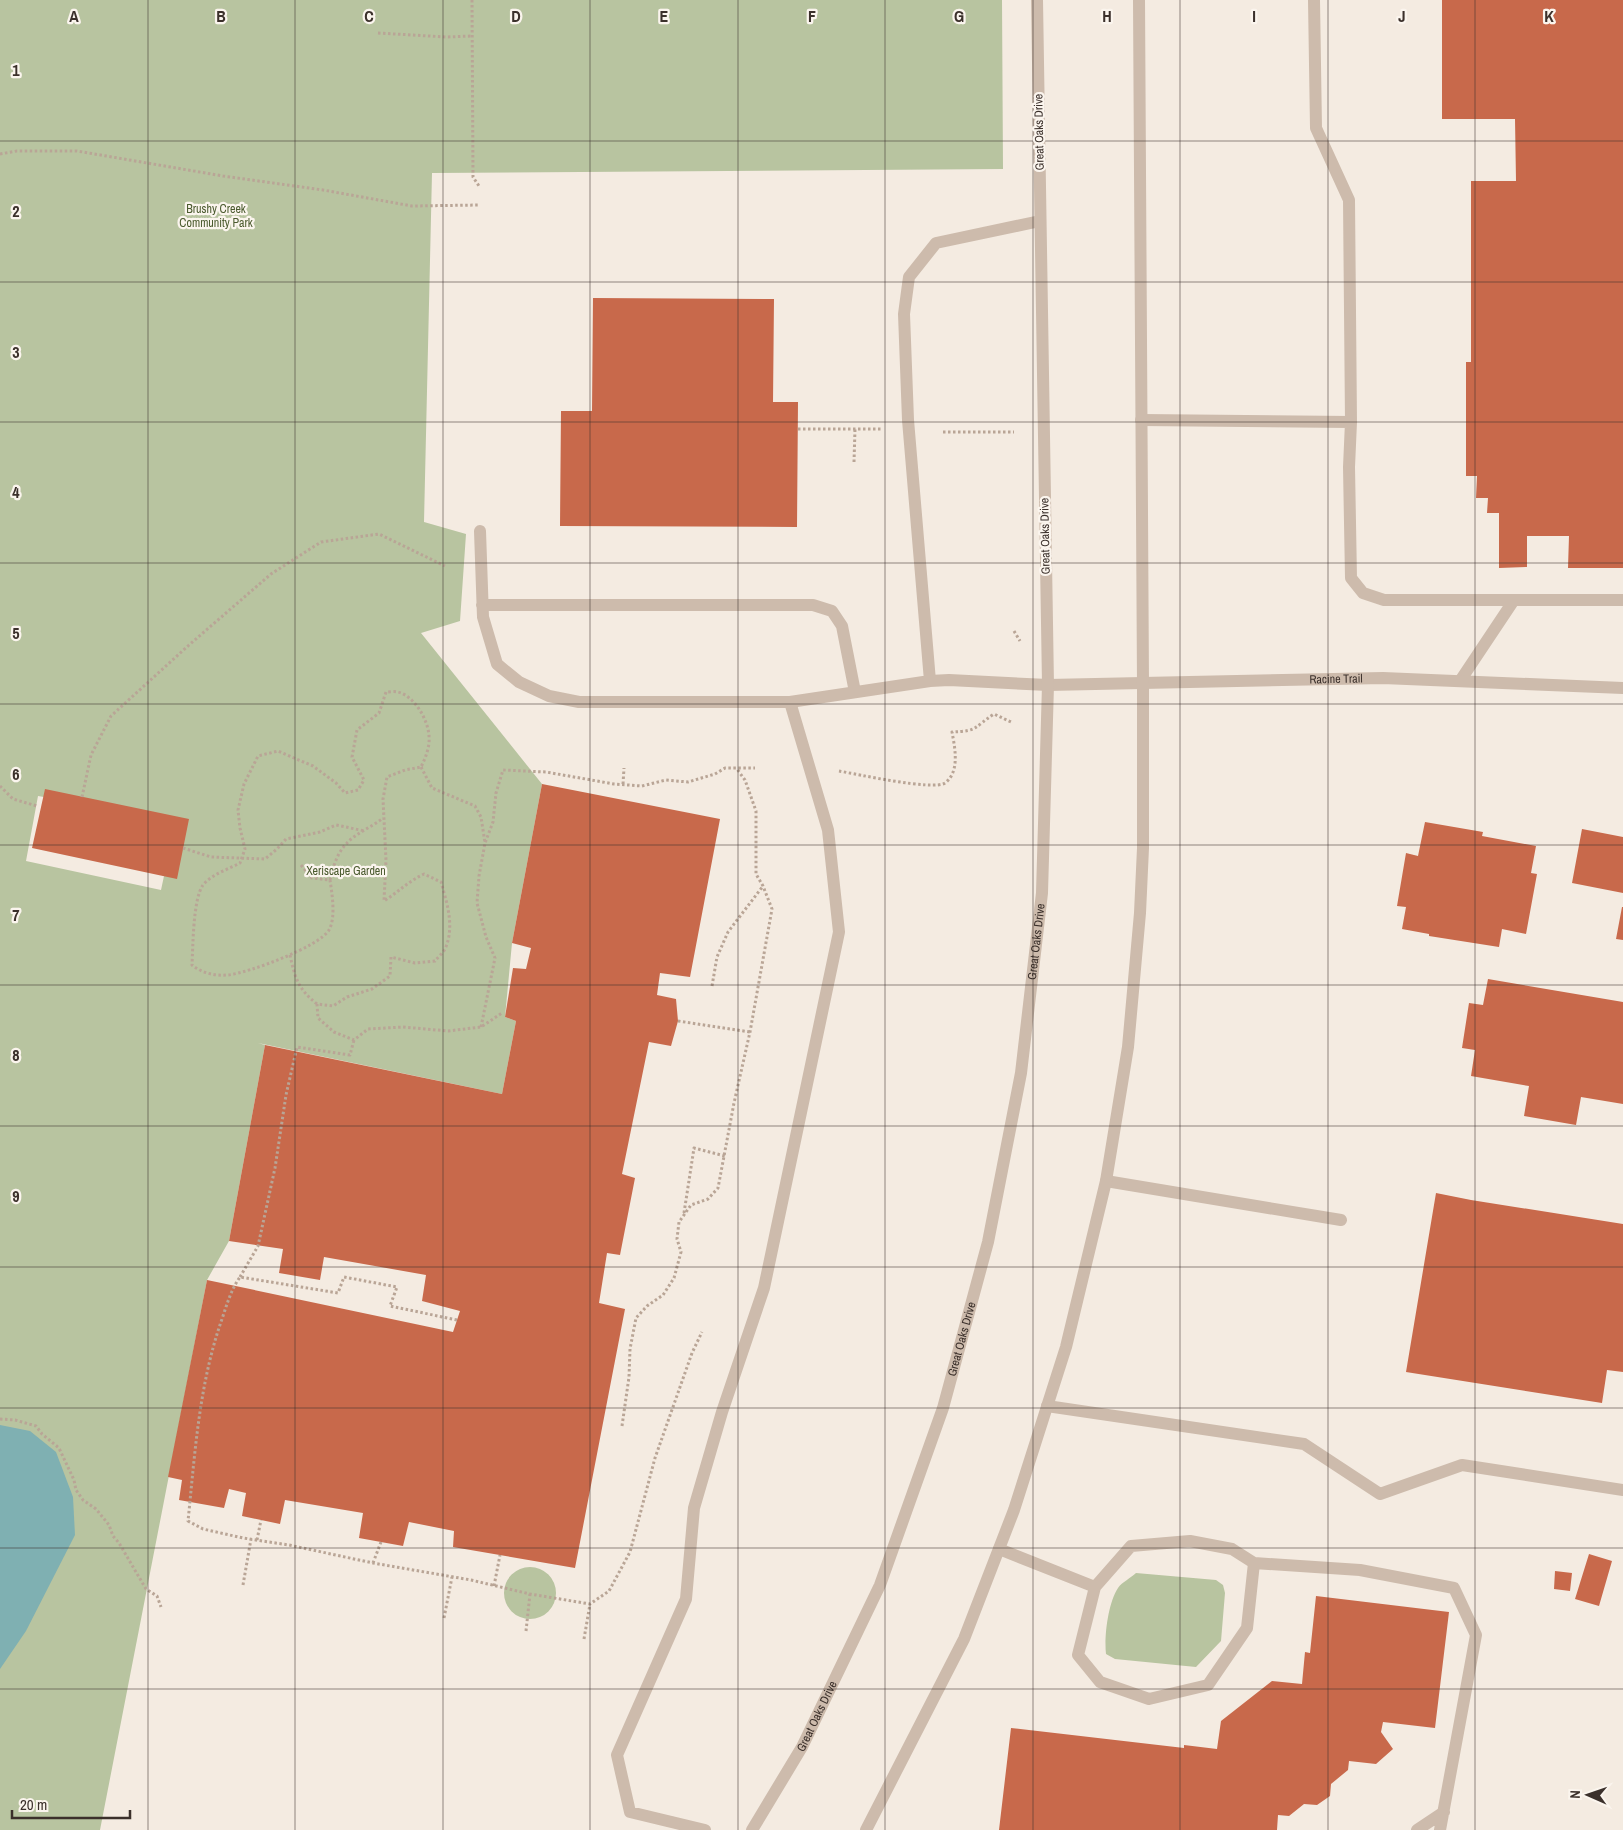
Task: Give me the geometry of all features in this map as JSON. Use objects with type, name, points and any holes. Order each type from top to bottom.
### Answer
[{"type":"street","name":"Great Oaks Drive","points":[[752,1830],[802,1747],[880,1584],[943,1408],[988,1242],[1021,1073],[1042,892],[1048,685],[1037,0]]},
{"type":"street","points":[[866,1830],[964,1639],[1014,1510],[1066,1347],[1106,1181],[1128,1047],[1140,914],[1143,848],[1139,0]]},
{"type":"street","points":[[1314,0],[1316,128],[1349,200],[1351,578],[1363,593],[1384,600],[1623,600]]},
{"type":"street","points":[[930,681],[908,420],[904,314],[909,277],[936,242],[1040,221]]},
{"type":"street","points":[[1142,420],[1351,422]]},
{"type":"street","name":"Racine Trail","points":[[480,532],[483,617],[497,664],[519,682],[550,696],[579,702],[790,702],[930,681],[949,680],[1048,685],[1383,678],[1623,688]]},
{"type":"street","points":[[1460,681],[1514,600]]},
{"type":"street","points":[[482,605],[813,605],[832,611],[842,626],[855,692]]},
{"type":"street","points":[[706,1830],[630,1812],[617,1755],[686,1599],[694,1508],[722,1412],[764,1288],[839,932],[828,830],[790,702]]},
{"type":"street","points":[[1106,1181],[1341,1220]]},
{"type":"street","points":[[1047,1406],[1304,1444],[1380,1494],[1462,1465],[1623,1490]]},
{"type":"street","points":[[1254,1563],[1247,1628],[1208,1685],[1149,1699],[1100,1682],[1078,1655],[1095,1588],[1131,1546],[1190,1541],[1232,1549],[1254,1563],[1360,1570],[1454,1588],[1476,1635],[1440,1830]]},
{"type":"street","points":[[999,1549],[1095,1588]]},
{"type":"street","points":[[1416,1830],[1444,1812]]},
{"type":"path","points":[[472,0],[473,177],[479,186]]},
{"type":"path","points":[[378,33],[428,37],[472,36]]},
{"type":"path","points":[[0,154],[17,151],[77,151],[412,206],[479,205]]},
{"type":"path","points":[[798,429],[883,429]]},
{"type":"path","points":[[854,462],[855,429]]},
{"type":"path","points":[[943,432],[1014,432]]},
{"type":"path","points":[[82,797],[91,755],[111,716],[196,638],[271,574],[321,542],[379,534],[445,566]]},
{"type":"path","points":[[1014,631],[1020,641]]},
{"type":"path","points":[[383,818],[346,844],[333,864],[330,880],[333,913],[329,930],[319,939],[300,952],[229,975],[200,972],[192,965],[197,904],[203,885],[220,872],[240,864],[246,849],[240,828],[238,810],[244,784],[258,756],[278,751],[313,766],[336,783],[345,793],[358,790],[364,780],[352,758],[357,730],[379,713],[386,692],[398,692],[416,703],[429,735],[426,756],[421,767]]},
{"type":"path","points":[[836,770],[929,786],[941,785],[947,782],[954,767],[956,753],[952,732],[967,732],[976,729],[994,714],[1011,722]]},
{"type":"path","points":[[290,955],[296,981],[306,995],[317,1004],[333,1006],[347,997],[372,989],[390,976],[391,957],[415,963],[435,961],[445,950],[450,925],[442,882],[424,874],[410,880],[400,891],[384,901],[386,860],[383,799],[387,777],[405,770],[421,767]]},
{"type":"path","points":[[421,767],[432,788],[475,806],[481,817],[485,843]]},
{"type":"path","points":[[622,784],[624,768]]},
{"type":"path","points":[[481,1027],[495,958],[486,937],[477,903],[479,876],[485,843],[493,822],[496,794],[503,770],[546,772],[642,786],[666,780],[688,782],[715,774],[725,768],[755,768]]},
{"type":"path","points":[[622,1426],[630,1349],[636,1318],[647,1306],[663,1295],[674,1278],[681,1252],[677,1239],[680,1222],[684,1215],[691,1205],[708,1199],[718,1188],[750,1032],[772,909],[756,874],[756,811],[745,780],[737,769]]},
{"type":"path","points":[[0,786],[13,799],[37,806]]},
{"type":"path","points":[[183,848],[211,857],[265,859],[277,850],[286,839],[320,832],[336,825],[364,831]]},
{"type":"path","points":[[301,865],[312,878],[330,880]]},
{"type":"path","points":[[712,986],[717,957],[728,932],[763,886]]},
{"type":"path","points":[[317,1004],[318,1018],[334,1032],[354,1040]]},
{"type":"path","points":[[502,1014],[481,1027],[448,1031],[402,1028],[368,1029],[354,1040],[350,1055],[297,1047],[286,1095],[275,1168],[258,1246],[234,1286],[216,1336],[201,1405],[188,1522],[203,1529],[251,1539],[590,1604],[609,1591],[630,1552],[655,1458],[692,1352],[702,1332]]},
{"type":"path","points":[[678,1021],[750,1032]]},
{"type":"path","points":[[684,1215],[694,1148],[725,1156]]},
{"type":"path","points":[[240,1277],[338,1293],[344,1277],[397,1287],[390,1306],[457,1320]]},
{"type":"path","points":[[0,1419],[15,1420],[36,1426],[42,1434],[59,1448],[74,1480],[76,1490],[83,1500],[96,1509],[109,1526],[113,1536],[146,1589],[157,1596],[161,1607]]},
{"type":"path","points":[[257,1540],[261,1520]]},
{"type":"path","points":[[243,1585],[251,1539]]},
{"type":"path","points":[[374,1563],[381,1542]]},
{"type":"path","points":[[494,1586],[500,1555]]},
{"type":"path","points":[[444,1618],[452,1577]]},
{"type":"path","points":[[526,1631],[530,1594]]},
{"type":"path","points":[[584,1639],[590,1604]]},
{"type":"green space","name":"Brushy Creek Community Park","points":[[0,0],[1002,0],[1003,169],[432,173],[424,522],[466,534],[460,621],[421,633],[542,784],[512,943],[505,1017],[516,1021],[502,1094],[258,1043],[265,1045],[229,1241],[207,1280],[100,1830],[0,1830]],"holes":[[[38,796],[176,820],[161,890],[26,861]]]},
{"type":"green space","points":[[530,1567],[540,1569],[548,1575],[554,1583],[556,1593],[554,1603],[548,1611],[540,1617],[530,1619],[520,1617],[512,1611],[506,1603],[504,1593],[506,1583],[512,1575],[520,1569]]},
{"type":"green space","points":[[1136,1573],[1216,1580],[1223,1585],[1225,1593],[1221,1641],[1196,1667],[1115,1659],[1106,1654],[1106,1630],[1112,1602],[1120,1586]]},
{"type":"water","points":[[0,1425],[30,1431],[56,1452],[73,1497],[75,1535],[26,1631],[0,1669]]},
{"type":"building","points":[[1442,0],[1623,0],[1623,568],[1568,568],[1569,536],[1527,536],[1527,567],[1499,568],[1499,513],[1487,513],[1488,498],[1476,498],[1477,476],[1466,476],[1466,362],[1471,362],[1471,181],[1516,181],[1515,119],[1442,119]]},
{"type":"building","points":[[593,298],[774,299],[773,402],[798,402],[797,527],[560,526],[561,411],[592,411]]},
{"type":"building","points":[[542,784],[720,819],[690,977],[660,973],[657,995],[676,999],[678,1021],[671,1046],[649,1042],[622,1174],[635,1178],[620,1255],[607,1253],[599,1303],[625,1309],[575,1568],[453,1547],[454,1531],[409,1522],[403,1546],[359,1538],[363,1513],[285,1500],[280,1524],[242,1516],[246,1493],[229,1489],[224,1508],[179,1500],[182,1480],[168,1477],[207,1280],[453,1332],[460,1311],[422,1301],[426,1275],[324,1257],[320,1280],[279,1273],[283,1249],[229,1241],[265,1045],[502,1094],[516,1021],[505,1017],[513,968],[526,969],[531,948],[512,943]]},
{"type":"building","points":[[45,789],[189,819],[177,879],[32,848]]},
{"type":"building","points":[[1425,822],[1483,832],[1482,836],[1536,846],[1531,873],[1537,874],[1526,934],[1502,929],[1499,947],[1429,936],[1429,934],[1402,929],[1406,907],[1397,906],[1406,853],[1418,856]]},
{"type":"building","points":[[1582,829],[1623,837],[1623,893],[1572,883]]},
{"type":"building","points":[[1623,907],[1623,940],[1616,939]]},
{"type":"building","points":[[1488,979],[1623,1002],[1623,1104],[1581,1097],[1576,1125],[1524,1116],[1529,1086],[1471,1076],[1475,1050],[1462,1048],[1469,1003],[1483,1005]]},
{"type":"building","points":[[1436,1193],[1623,1224],[1623,1372],[1607,1370],[1602,1403],[1406,1372]]},
{"type":"building","points":[[1589,1554],[1612,1561],[1599,1606],[1575,1599]]},
{"type":"building","points":[[1555,1571],[1572,1573],[1570,1591],[1554,1589]]},
{"type":"building","points":[[1316,1596],[1449,1612],[1435,1728],[1383,1722],[1381,1732],[1393,1749],[1376,1764],[1349,1761],[1348,1770],[1331,1784],[1330,1796],[1317,1805],[1304,1804],[1289,1816],[1278,1815],[1277,1830],[999,1830],[1011,1728],[1184,1748],[1184,1745],[1217,1749],[1221,1721],[1272,1681],[1302,1684],[1305,1652],[1310,1653]]},
{"type":"park label","name":"Xeriscape Garden","points":[[346,871]]}]
